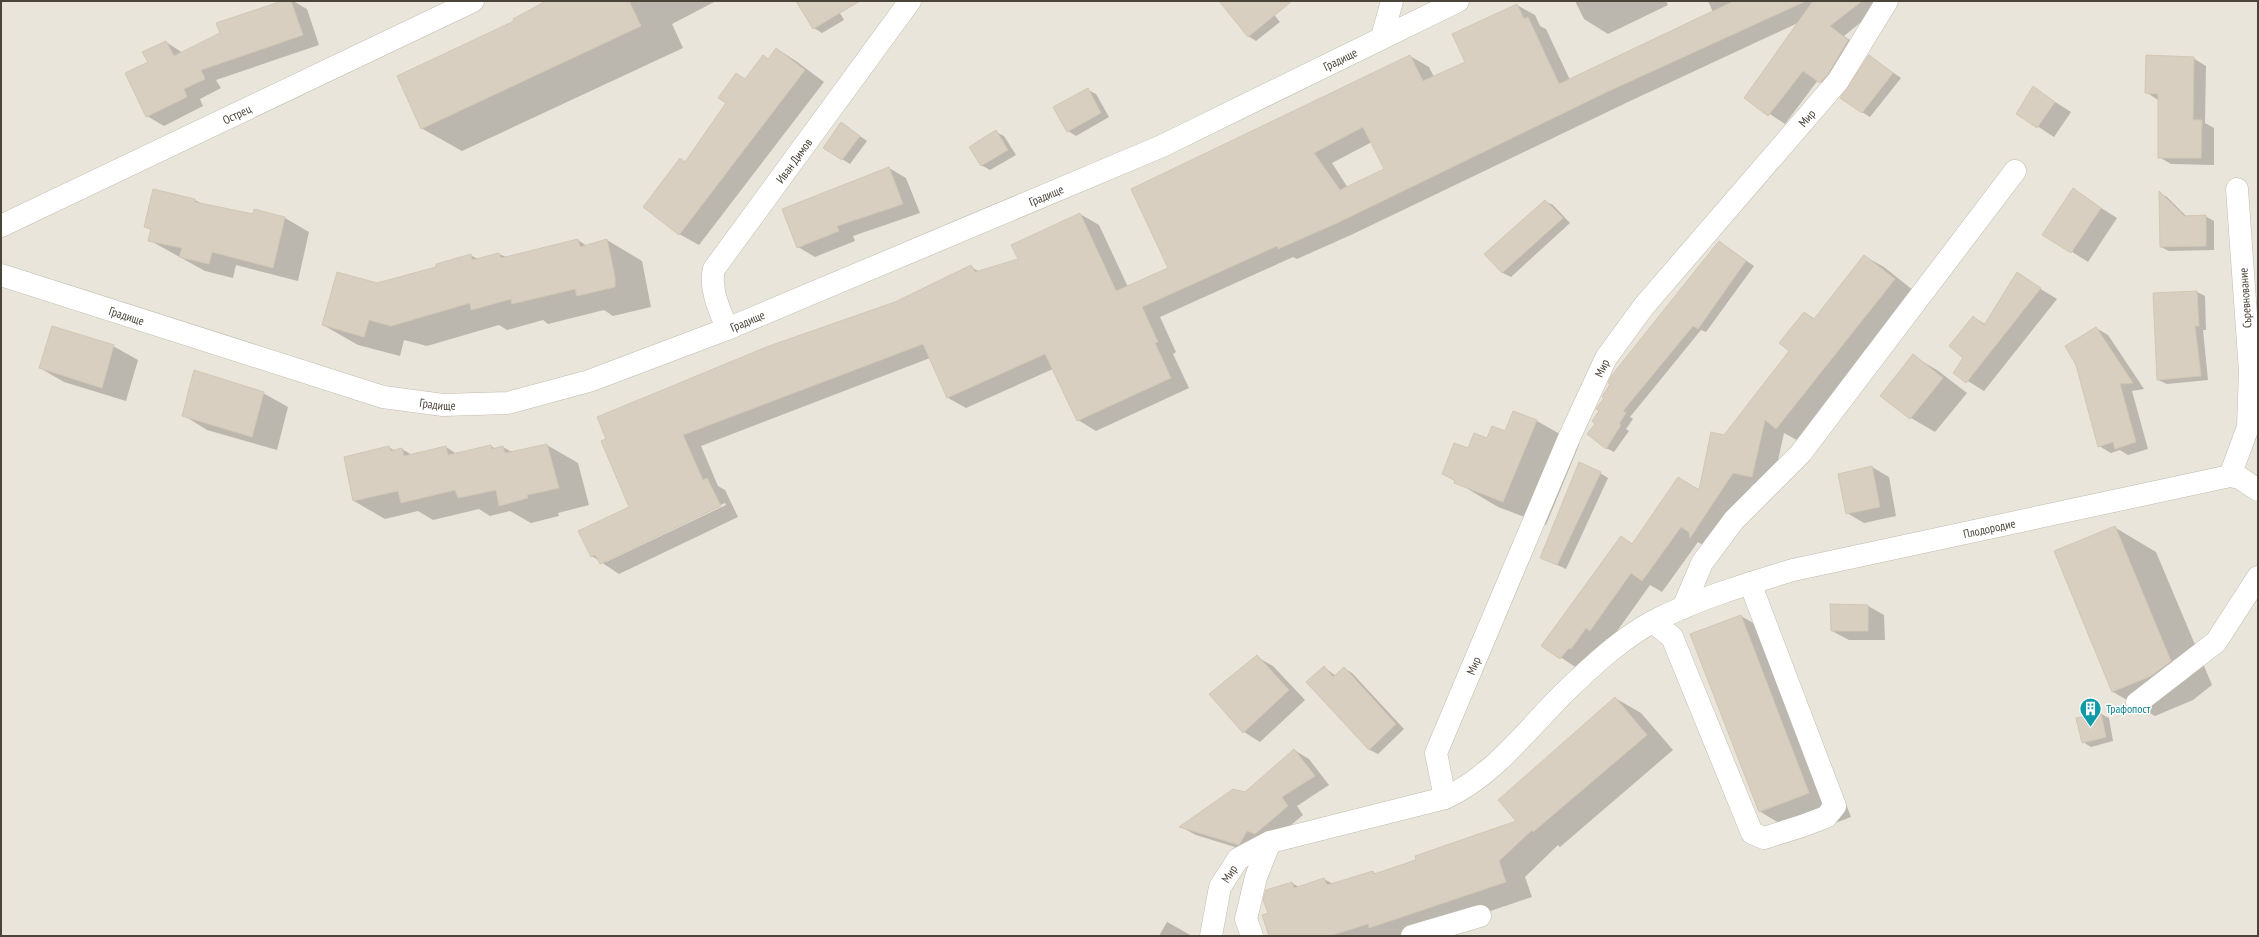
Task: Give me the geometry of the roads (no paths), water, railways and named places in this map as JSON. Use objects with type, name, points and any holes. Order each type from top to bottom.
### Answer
[{"type":"street","name":"Острец","points":[[1,226],[473,1]]},
{"type":"street","name":"Иван Димов","points":[[727,329],[714,290],[712,279],[714,269],[910,1]]},
{"type":"street","points":[[1382,37],[1392,1]]},
{"type":"street","name":"Градище","points":[[1,275],[383,397],[443,405],[508,403],[589,381],[727,329],[1162,146],[1458,1]]},
{"type":"street","name":"Мир","points":[[1445,798],[1436,753],[1570,438],[1606,358],[1644,306],[1838,81],[1887,1]]},
{"type":"street","points":[[1683,608],[1702,564],[1730,526],[1801,453],[2015,171]]},
{"type":"street","name":"Съревнование","points":[[2230,476],[2248,427],[2250,371],[2237,189]]},
{"type":"street","points":[[2230,476],[2240,478],[2258,490]]},
{"type":"street","name":"Плодородие","points":[[1750,583],[1793,570],[2230,476]]},
{"type":"street","points":[[2136,703],[2216,642],[2258,577]]},
{"type":"street","points":[[1652,622],[1672,637],[1752,833],[1764,838],[1826,817],[1834,806],[1750,583]]},
{"type":"street","name":"Мир","points":[[1211,936],[1220,887],[1238,859],[1270,842],[1445,798],[1462,790],[1486,773],[1567,690],[1623,641],[1652,622],[1683,608],[1750,583]]},
{"type":"street","points":[[1252,936],[1246,919],[1256,877],[1270,842]]},
{"type":"street","points":[[1412,936],[1480,916]]},
{"type":"place","name":"Трафопост","points":[[2091,728]]}]
